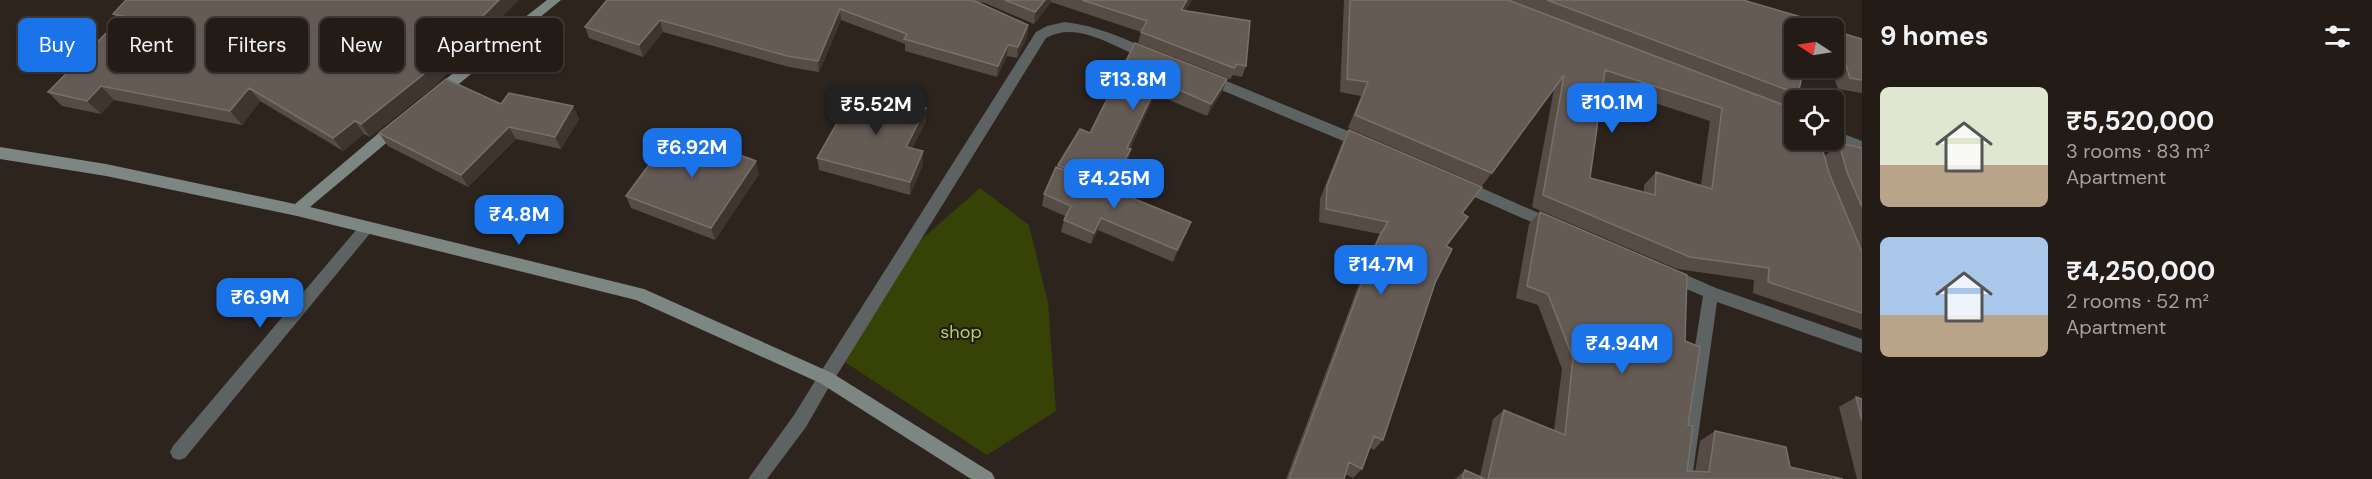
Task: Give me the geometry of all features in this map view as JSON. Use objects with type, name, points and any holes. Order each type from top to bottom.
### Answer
[{"type":"street","points":[[427,103],[555,0]]},
{"type":"street","points":[[762,472],[800,421],[1036,33],[1059,27],[1083,29],[1170,63]]},
{"type":"street","points":[[1191,71],[1375,148]]},
{"type":"street","points":[[297,210],[408,117]]},
{"type":"street","points":[[1844,140],[1862,147]]},
{"type":"street","points":[[0,153],[106,170],[297,210],[639,294],[826,378],[986,479]]},
{"type":"street","points":[[1440,177],[1570,232]]},
{"type":"street","points":[[179,452],[367,227]]},
{"type":"street","points":[[1657,270],[1712,293],[1862,346]]},
{"type":"street","points":[[1683,479],[1712,293]]},
{"type":"green space","name":"shop","points":[[980,188],[1029,225],[1048,303],[1056,411],[987,455],[837,357],[906,253]]},
{"type":"building","points":[[126,0],[499,0],[481,18],[416,18],[416,72],[426,72],[361,124],[355,121],[333,138],[249,88],[230,111],[101,86],[87,101],[48,92],[68,72],[96,72],[96,43],[108,31],[108,72],[194,72],[194,18],[121,18],[123,16],[113,14]]},
{"type":"building","points":[[607,0],[971,0],[1028,25],[1018,47],[1008,45],[998,66],[904,39],[907,34],[840,9],[818,61],[787,56],[660,20],[639,45],[585,27]]},
{"type":"building","points":[[1005,0],[1045,0],[1035,12]]},
{"type":"building","points":[[1082,0],[1187,0],[1181,10],[1250,21],[1246,66],[1237,64],[1234,68],[1141,32],[1147,21]]},
{"type":"building","points":[[1350,0],[1508,0],[1784,105],[1784,150],[1823,150],[1829,173],[1862,252],[1862,313],[1768,282],[1769,268],[1690,257],[1543,195],[1564,75],[1492,173],[1355,115],[1368,82],[1347,79]],"holes":[[[1605,70],[1722,108],[1712,189],[1656,172],[1655,195],[1590,178]]]},
{"type":"building","points":[[1547,0],[1743,0],[1805,18],[1784,18],[1784,78],[1802,78],[1799,90],[1787,90]]},
{"type":"building","points":[[1844,34],[1862,39],[1862,80],[1850,78],[1844,59]]},
{"type":"building","points":[[1135,43],[1227,79],[1211,104],[1159,81],[1127,148],[1131,149],[1110,187],[1058,165],[1080,129],[1090,133]]},
{"type":"building","points":[[446,79],[501,104],[509,93],[573,106],[555,137],[509,127],[461,175],[379,133]]},
{"type":"building","points":[[857,88],[926,108],[906,147],[923,151],[910,182],[817,158]]},
{"type":"building","points":[[1349,130],[1482,187],[1462,213],[1468,217],[1446,246],[1452,249],[1435,283],[1383,440],[1374,436],[1362,469],[1349,462],[1344,479],[1289,479],[1379,237],[1388,222],[1326,209],[1327,186]]},
{"type":"building","points":[[674,131],[756,161],[711,228],[626,196]]},
{"type":"building","points":[[1844,144],[1862,148],[1862,207],[1847,172],[1841,150],[1844,150]]},
{"type":"building","points":[[1056,167],[1191,222],[1177,250],[1101,218],[1094,233],[1064,220],[1071,206],[1044,194]]},
{"type":"building","points":[[1540,212],[1687,275],[1685,341],[1700,347],[1688,425],[1693,426],[1687,471],[1709,472],[1715,431],[1786,447],[1790,467],[1843,479],[1488,479],[1504,410],[1565,435],[1573,358],[1548,294],[1527,286]]},
{"type":"building","points":[[1856,397],[1862,399],[1862,421]]},
{"type":"building","points":[[1465,470],[1485,479],[1462,479]]}]
